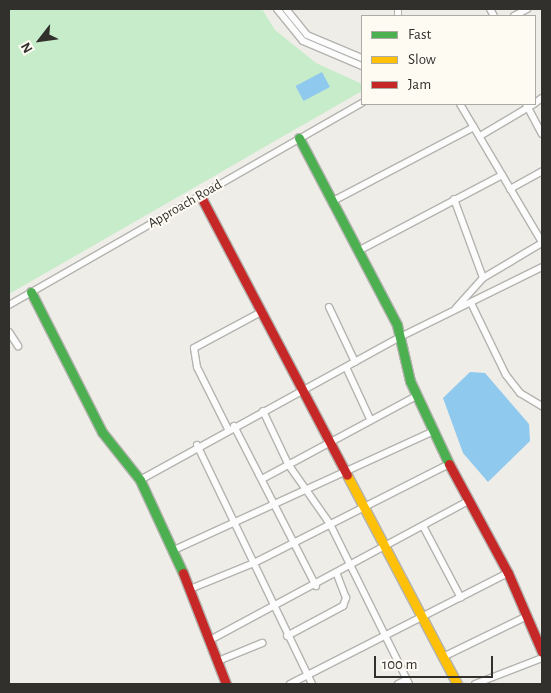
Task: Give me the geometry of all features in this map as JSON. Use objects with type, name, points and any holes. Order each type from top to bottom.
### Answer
[{"type":"street","points":[[277,9],[303,41],[361,66]]},
{"type":"street","points":[[286,9],[307,35],[361,58]]},
{"type":"street","points":[[516,15],[527,9]]},
{"type":"street","name":"Approach Road","points":[[9,305],[361,104]]},
{"type":"street","points":[[454,311],[483,278],[542,243],[461,105]]},
{"type":"street","points":[[480,136],[531,105],[542,134]]},
{"type":"street","points":[[333,201],[474,127]]},
{"type":"street","points":[[300,138],[400,338],[416,396],[447,465],[508,574],[542,652]]},
{"type":"street","points":[[510,189],[542,171]]},
{"type":"street","points":[[358,251],[502,175]]},
{"type":"street","points":[[200,195],[457,684]]},
{"type":"street","points":[[454,199],[483,278]]},
{"type":"street","points":[[140,480],[197,445],[303,391],[400,338],[542,267]]},
{"type":"street","points":[[31,292],[102,432],[140,480],[174,550],[226,684]]},
{"type":"street","points":[[471,303],[506,375],[520,393],[542,406]]},
{"type":"street","points":[[329,307],[355,362]]},
{"type":"street","points":[[262,312],[194,348],[196,366],[277,506],[316,586]]},
{"type":"street","points":[[9,332],[18,346]]},
{"type":"street","points":[[346,367],[370,419]]},
{"type":"street","points":[[262,479],[329,441],[416,396]]},
{"type":"street","points":[[262,411],[288,464],[330,524],[408,682],[398,684]]},
{"type":"street","points":[[174,550],[347,475],[432,432]]},
{"type":"street","points":[[197,445],[236,524],[287,636],[312,684]]},
{"type":"street","points":[[190,589],[254,563],[447,465]]},
{"type":"street","points":[[210,640],[316,586],[468,501]]},
{"type":"street","points":[[423,526],[460,598]]},
{"type":"street","points":[[287,636],[343,606],[346,598],[337,574]]},
{"type":"street","points":[[290,684],[508,574]]},
{"type":"street","points":[[443,657],[527,616]]},
{"type":"street","points":[[218,661],[262,643]]},
{"type":"street","points":[[475,684],[542,658]]},
{"type":"green space","points":[[9,9],[262,9],[275,30],[316,63],[361,84],[361,92],[9,294]]},
{"type":"water","points":[[322,72],[330,87],[303,101],[296,86]]},
{"type":"water","points":[[470,372],[485,373],[529,424],[530,441],[488,482],[463,453],[443,398]]},
{"type":"traffic: fast","points":[[299,138],[397,325],[410,381],[449,464]]},
{"type":"traffic: fast","points":[[31,292],[102,432],[140,480],[183,573]]},
{"type":"traffic: slow","points":[[347,475],[457,684]]},
{"type":"traffic: jam","points":[[200,195],[347,475]]},
{"type":"traffic: jam","points":[[449,464],[508,573],[542,652]]},
{"type":"traffic: jam","points":[[183,573],[226,684]]}]
